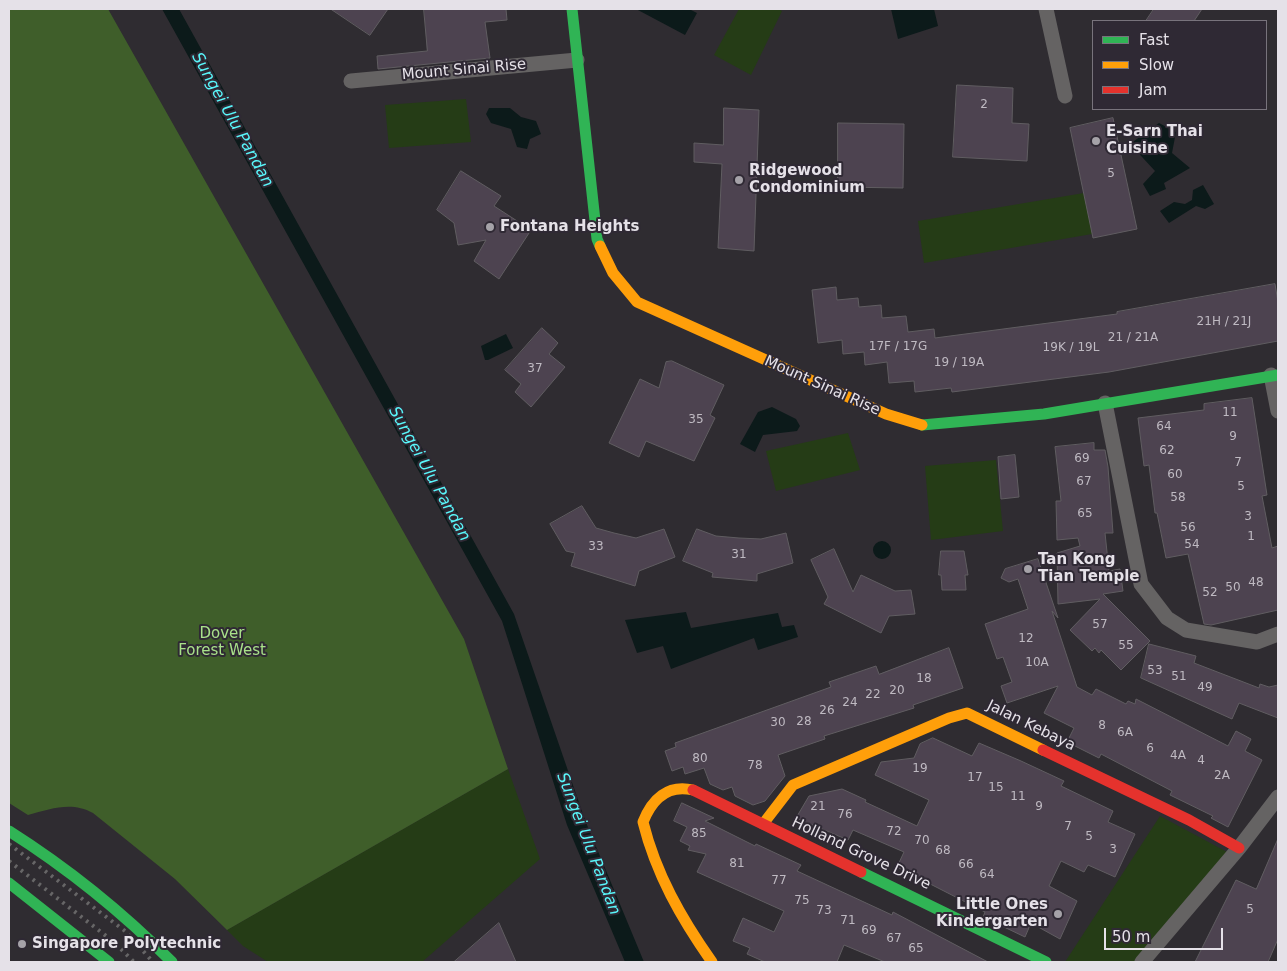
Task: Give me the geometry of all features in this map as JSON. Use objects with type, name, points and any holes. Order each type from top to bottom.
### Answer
[{"type":"street","name":"Mount Sinai Rise","points":[[572,9],[597,239],[604,259],[626,292],[637,302],[886,414],[920,425],[972,422],[1044,414],[1274,375],[1278,411]]},
{"type":"street","points":[[1046,9],[1065,96]]},
{"type":"street","name":"Mount Sinai Rise","points":[[351,81],[577,60]]},
{"type":"street","points":[[1106,403],[1141,584],[1167,618],[1186,630],[1257,642],[1278,634]]},
{"type":"street","name":"Jalan Kebaya","points":[[763,824],[793,786],[803,780],[949,718],[967,713],[1189,820],[1239,848]]},
{"type":"street","name":"Holland Grove Drive","points":[[712,962],[685,922],[661,875],[645,835],[643,822],[646,811],[652,801],[677,788],[692,790],[1046,962]]},
{"type":"street","points":[[1142,962],[1239,848],[1278,797]]},
{"type":"street","points":[[9,831],[48,855],[151,941],[172,962]]},
{"type":"street","points":[[9,883],[109,962]]},
{"type":"green space","name":"Dover Forest West","points":[[9,9],[108,9],[464,639],[508,769],[227,930],[175,879],[93,813],[77,807],[61,807],[28,815],[9,803]]},
{"type":"green space","points":[[739,9],[778,9],[782,11],[751,75],[714,55]]},
{"type":"green space","points":[[466,99],[471,142],[389,148],[385,105]]},
{"type":"green space","points":[[1084,193],[1092,234],[924,263],[918,221]]},
{"type":"green space","points":[[848,433],[860,470],[776,491],[766,451]]},
{"type":"green space","points":[[996,460],[1003,531],[931,540],[925,466]]},
{"type":"green space","points":[[508,769],[540,859],[422,962],[268,962],[243,946],[227,930]]},
{"type":"green space","points":[[1160,816],[1227,852],[1139,962],[1065,962]]},
{"type":"water","name":"Sungei Ulu Pandan","points":[[162,9],[179,9],[514,614],[585,820],[644,962],[625,962],[567,825],[502,621]]},
{"type":"water","points":[[636,9],[689,9],[697,13],[685,35]]},
{"type":"water","points":[[891,9],[934,9],[938,26],[898,39]]},
{"type":"water","points":[[489,108],[510,108],[521,117],[536,121],[541,134],[530,139],[527,149],[517,147],[511,129],[491,123],[486,114]]},
{"type":"water","points":[[1159,123],[1176,132],[1172,153],[1190,168],[1164,183],[1166,189],[1150,196],[1143,184],[1155,171],[1130,144]]},
{"type":"water","points":[[1203,185],[1214,204],[1205,209],[1196,206],[1169,223],[1160,211],[1174,202],[1185,204],[1192,200],[1193,190]]},
{"type":"water","points":[[506,334],[513,348],[485,360],[481,346]]},
{"type":"water","points":[[772,407],[796,419],[800,426],[797,431],[763,435],[755,452],[740,444],[758,412]]},
{"type":"water","points":[[878,541],[886,541],[891,546],[889,557],[878,559],[873,554],[873,546]]},
{"type":"water","points":[[686,612],[691,628],[778,613],[782,627],[794,625],[798,637],[758,650],[754,638],[671,669],[663,646],[637,653],[625,620]]},
{"type":"building","points":[[331,9],[388,9],[370,35]]},
{"type":"building","points":[[424,9],[506,9],[507,20],[485,22],[490,58],[378,69],[377,56],[427,51]]},
{"type":"building","points":[[1154,9],[1202,9],[1195,20],[1147,20]]},
{"type":"building","points":[[957,85],[1013,88],[1012,123],[1029,124],[1027,161],[953,157]]},
{"type":"building","name":"Ridgewood Condominium","points":[[724,108],[759,110],[754,251],[718,248],[722,164],[694,162],[694,143],[723,145]]},
{"type":"building","points":[[1113,118],[1137,229],[1093,238],[1070,128]]},
{"type":"building","points":[[838,123],[904,124],[903,188],[838,187]]},
{"type":"building","name":"Fontana Heights","points":[[461,171],[501,196],[494,206],[531,230],[499,279],[474,261],[486,240],[458,245],[454,223],[437,210]]},
{"type":"building","points":[[1275,284],[1278,302],[1278,341],[1109,372],[952,392],[951,388],[915,392],[914,381],[889,383],[887,362],[865,365],[864,352],[843,354],[842,340],[818,343],[812,290],[836,287],[837,300],[858,298],[859,307],[881,305],[882,318],[906,316],[908,332],[934,329],[935,338],[1117,314],[1117,312]]},
{"type":"building","points":[[542,328],[558,343],[549,354],[565,367],[531,407],[515,392],[521,384],[505,370]]},
{"type":"building","points":[[672,361],[724,385],[710,415],[715,418],[694,461],[646,441],[639,457],[609,443],[640,379],[659,388],[666,362]]},
{"type":"building","points":[[1252,398],[1267,495],[1262,496],[1272,548],[1278,546],[1278,610],[1211,625],[1204,624],[1188,554],[1166,558],[1157,513],[1155,513],[1149,465],[1144,466],[1138,418],[1204,410],[1204,404]]},
{"type":"building","points":[[1094,443],[1094,450],[1105,450],[1108,467],[1113,533],[1105,533],[1109,571],[1120,569],[1123,591],[1103,594],[1150,641],[1121,670],[1101,650],[1099,653],[1095,648],[1092,651],[1070,630],[1100,599],[1058,604],[1057,553],[1080,546],[1078,538],[1057,540],[1056,501],[1061,501],[1055,447]]},
{"type":"building","points":[[1015,455],[1019,497],[1001,499],[998,457]]},
{"type":"building","points":[[582,506],[596,528],[636,538],[664,529],[675,557],[639,571],[635,586],[571,566],[575,553],[566,551],[550,524]]},
{"type":"building","points":[[697,529],[716,536],[761,539],[786,533],[793,563],[757,574],[757,581],[712,577],[713,573],[683,561]]},
{"type":"building","points":[[834,549],[853,592],[861,575],[895,591],[911,590],[915,614],[889,616],[881,633],[824,604],[828,597],[811,560]]},
{"type":"building","points":[[941,551],[964,551],[968,575],[965,575],[966,590],[942,590],[941,575],[939,575]]},
{"type":"building","points":[[1038,559],[1058,618],[1052,611],[1077,687],[1092,695],[1096,689],[1126,704],[1128,701],[1135,704],[1136,699],[1228,746],[1236,731],[1251,739],[1245,751],[1262,760],[1228,827],[1211,818],[1213,816],[1170,795],[1172,791],[1101,754],[1099,758],[1067,742],[1074,728],[1044,713],[1058,686],[1007,703],[1001,686],[1012,682],[1003,657],[997,659],[985,624],[1028,609],[1018,579],[1009,582],[1001,578],[1005,569]]},
{"type":"building","points":[[1149,644],[1196,656],[1194,663],[1259,688],[1260,684],[1269,687],[1278,685],[1278,718],[1239,703],[1232,719],[1141,678]]},
{"type":"building","points":[[949,648],[963,688],[913,705],[914,708],[824,736],[825,739],[778,755],[785,776],[765,801],[753,805],[735,796],[732,787],[723,790],[710,784],[704,768],[685,774],[683,767],[672,771],[665,751],[676,747],[675,743],[831,687],[829,682],[876,666],[879,674]]},
{"type":"building","points":[[933,738],[972,756],[979,743],[1064,781],[1061,786],[1113,811],[1108,822],[1135,834],[1115,877],[1088,865],[1084,872],[1061,861],[1049,886],[1077,901],[1060,939],[1031,923],[1025,937],[983,917],[985,912],[897,867],[904,852],[853,830],[848,840],[796,818],[809,796],[842,789],[917,826],[929,800],[875,775],[881,762],[914,758],[920,744]]},
{"type":"building","points":[[682,803],[714,818],[705,821],[755,846],[756,844],[801,865],[797,871],[892,915],[893,912],[988,962],[885,962],[844,945],[837,962],[765,962],[747,954],[750,948],[733,941],[743,918],[774,932],[784,911],[697,872],[706,854],[688,850],[690,846],[680,841],[687,827],[674,821]]},
{"type":"building","points":[[1278,839],[1278,939],[1268,962],[1195,962],[1236,880],[1256,889]]},
{"type":"building","points":[[499,923],[516,962],[454,962]]},
{"type":"railway","points":[[9,844],[125,931],[153,962]]},
{"type":"railway","points":[[9,861],[114,942],[134,962]]},
{"type":"traffic: fast","points":[[572,9],[597,239],[600,246]]},
{"type":"traffic: fast","points":[[922,425],[1044,414],[1278,375]]},
{"type":"traffic: fast","points":[[9,831],[53,860],[94,892],[172,962]]},
{"type":"traffic: fast","points":[[861,872],[1046,962]]},
{"type":"traffic: fast","points":[[9,883],[109,962]]},
{"type":"traffic: slow","points":[[600,246],[613,273],[637,302],[886,414],[922,425]]},
{"type":"traffic: slow","points":[[763,824],[793,785],[949,718],[967,713],[1043,750]]},
{"type":"traffic: slow","points":[[693,790],[676,789],[662,795],[651,806],[643,822],[662,878],[690,929],[712,962]]},
{"type":"traffic: jam","points":[[1043,750],[1189,820],[1239,848]]},
{"type":"traffic: jam","points":[[693,790],[861,872]]},
{"type":"place","name":"E-Sarn Thai Cuisine","points":[[1096,141]]},
{"type":"place","name":"Ridgewood Condominium","points":[[739,180]]},
{"type":"place","name":"Fontana Heights","points":[[490,227]]},
{"type":"place","name":"Tan Kong Tian Temple","points":[[1028,569]]},
{"type":"place","name":"Little Ones Kindergarten","points":[[1058,914]]},
{"type":"place","name":"Singapore Polytechnic","points":[[22,944]]}]
